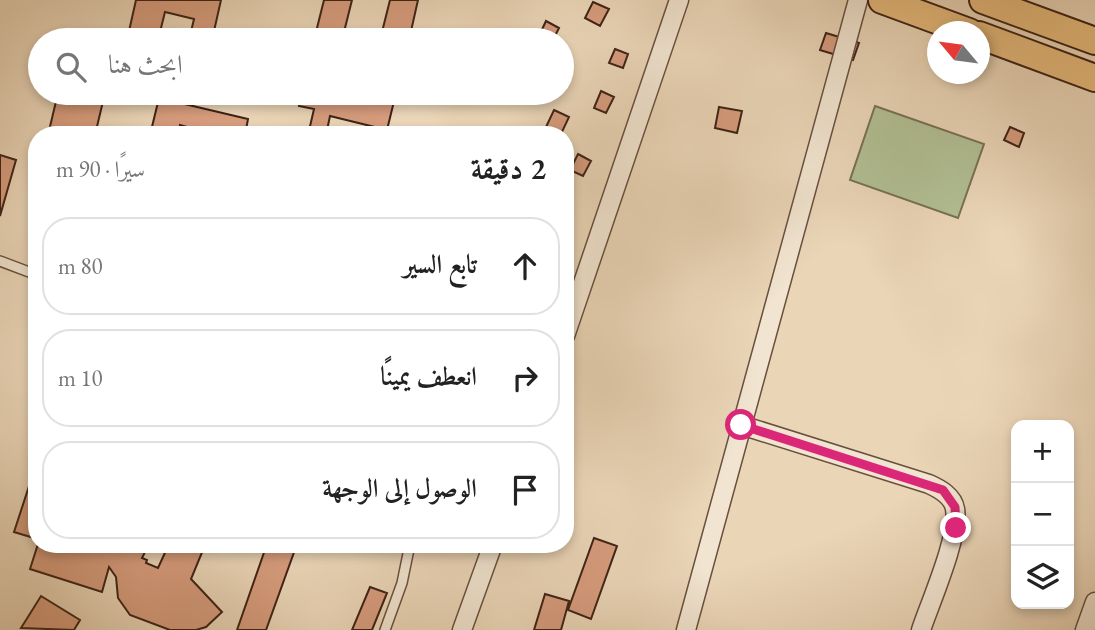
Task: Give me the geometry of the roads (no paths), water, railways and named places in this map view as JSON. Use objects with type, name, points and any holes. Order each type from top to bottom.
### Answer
[{"type":"main road","points":[[883,0],[939,21]]},
{"type":"main road","points":[[983,0],[1095,41]]},
{"type":"main road","points":[[990,40],[1095,78]]},
{"type":"street","points":[[574,309],[679,0]]},
{"type":"street","points":[[686,630],[858,0]]},
{"type":"street","points":[[741,425],[943,490],[955,507],[956,528],[920,630]]},
{"type":"street","points":[[462,630],[490,553]]},
{"type":"street","points":[[1085,630],[1095,602]]},
{"type":"lane","points":[[0,261],[28,272]]},
{"type":"lane","points":[[385,630],[408,553]]}]
